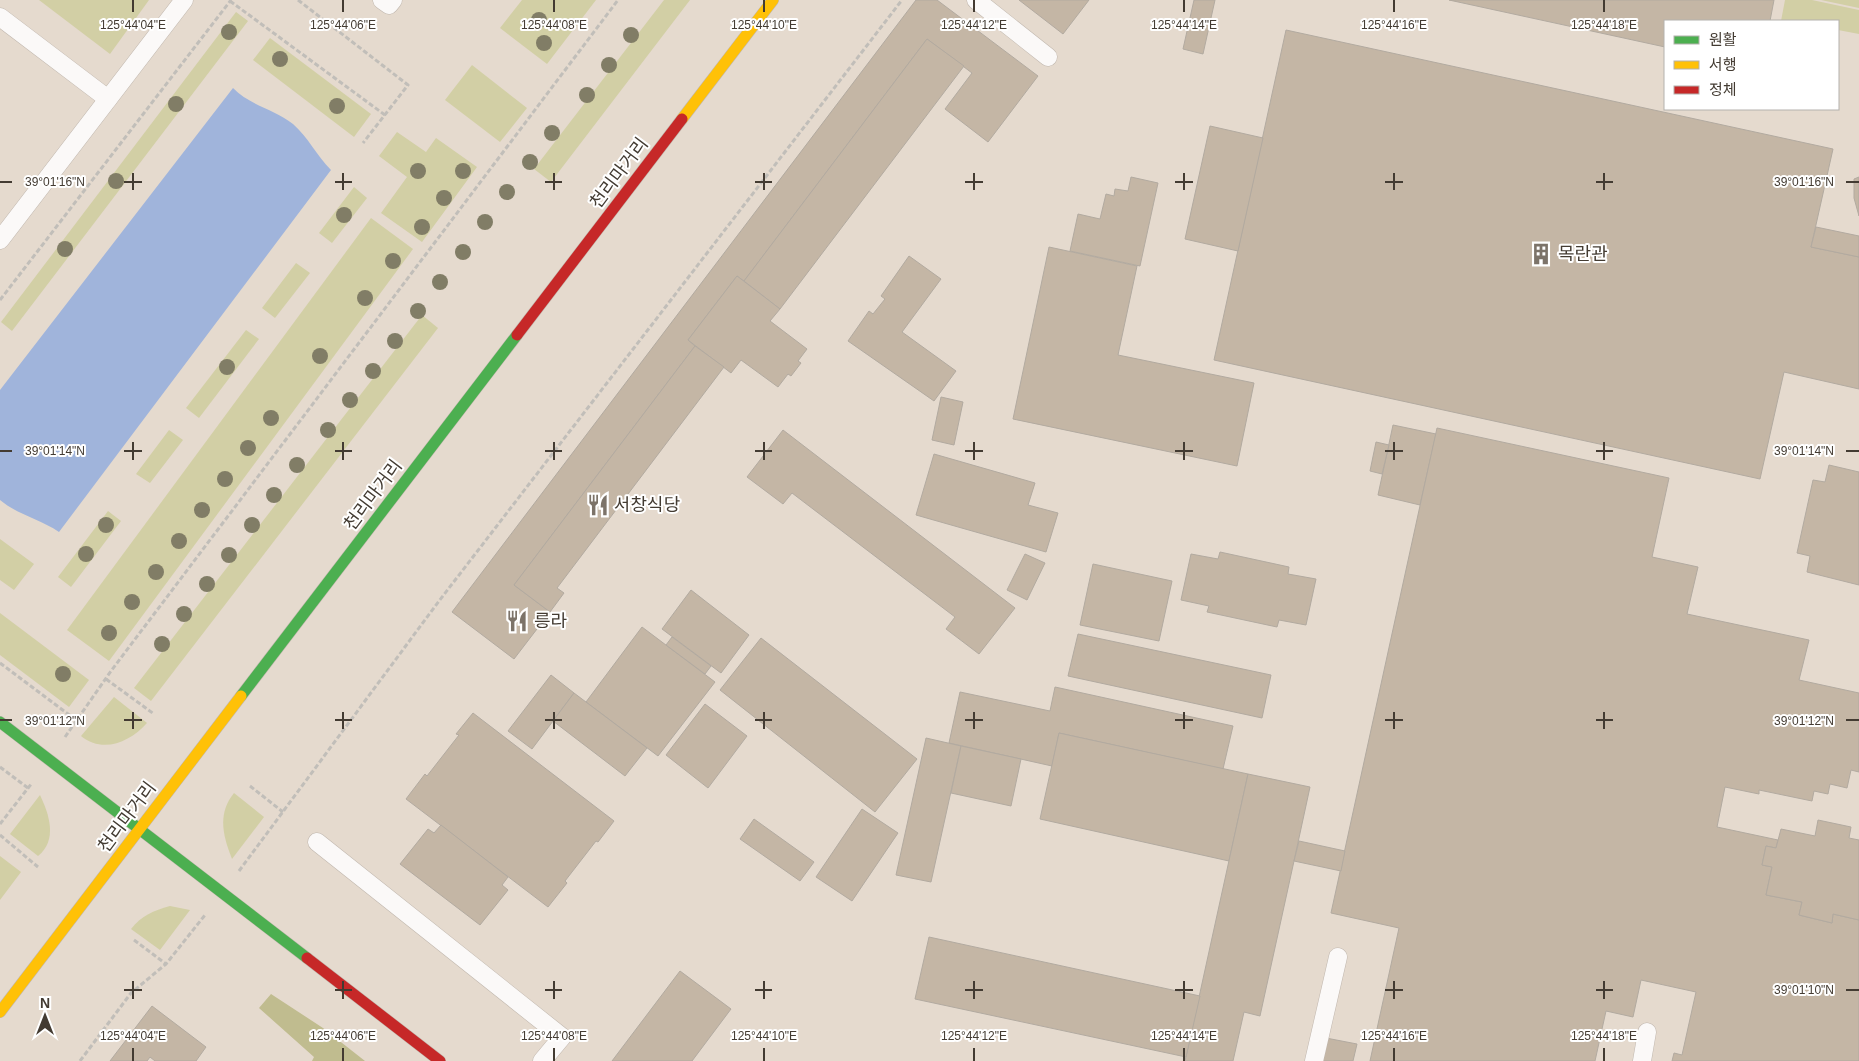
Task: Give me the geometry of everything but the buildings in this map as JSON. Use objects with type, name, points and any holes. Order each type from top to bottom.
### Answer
[{"type":"main road","name":"천리마거리","points":[[0,1012],[774,0]]},
{"type":"main road","points":[[0,722],[440,1061]]},
{"type":"lane","points":[[0,240],[184,0]]},
{"type":"lane","points":[[382,0],[389,5],[393,0]]},
{"type":"lane","points":[[976,0],[1048,56]]},
{"type":"lane","points":[[0,17],[108,99]]},
{"type":"lane","points":[[317,842],[562,1037],[542,1061]]},
{"type":"lane","points":[[1314,1061],[1338,957]]},
{"type":"lane","points":[[1642,1061],[1647,1032]]},
{"type":"path","points":[[298,0],[408,85],[363,143]]},
{"type":"path","points":[[0,663],[76,720],[618,0]]},
{"type":"path","points":[[80,1061],[131,994],[166,964],[222,894],[439,601],[902,0]]},
{"type":"path","points":[[0,300],[230,1],[385,115]]},
{"type":"path","points":[[106,679],[154,714]]},
{"type":"path","points":[[0,767],[28,788],[0,824]]},
{"type":"path","points":[[250,786],[283,812]]},
{"type":"path","points":[[0,835],[38,867]]},
{"type":"path","points":[[134,940],[166,964]]},
{"type":"shaded area","points":[[39,0],[149,0],[110,54]]},
{"type":"shaded area","points":[[522,0],[596,0],[547,64],[500,28]]},
{"type":"shaded area","points":[[664,0],[690,0],[551,182],[534,169]]},
{"type":"shaded area","points":[[1785,0],[1812,0],[1859,10],[1859,34],[1839,30],[1839,20],[1781,20]]},
{"type":"shaded area","points":[[1821,0],[1859,0],[1859,8]]},
{"type":"shaded area","points":[[236,12],[248,21],[12,331],[1,322]]},
{"type":"shaded area","points":[[270,38],[371,114],[354,137],[253,60]]},
{"type":"shaded area","points":[[472,65],[527,108],[500,142],[445,100]]},
{"type":"shaded area","points":[[397,132],[426,152],[436,138],[477,167],[422,242],[381,213],[407,177],[379,156]]},
{"type":"shaded area","points":[[354,187],[367,198],[332,243],[319,233]]},
{"type":"shaded area","points":[[371,218],[413,249],[109,661],[67,630]]},
{"type":"shaded area","points":[[296,263],[310,273],[275,318],[262,308]]},
{"type":"shaded area","points":[[422,315],[438,328],[151,701],[134,688]]},
{"type":"shaded area","points":[[246,330],[259,339],[199,418],[186,408]]},
{"type":"shaded area","points":[[169,430],[183,440],[150,483],[136,474]]},
{"type":"shaded area","points":[[108,511],[121,521],[71,587],[58,577]]},
{"type":"shaded area","points":[[0,539],[34,564],[14,590],[0,580]]},
{"type":"shaded area","points":[[0,613],[89,680],[69,707],[0,655]]},
{"type":"shaded area","points":[[114,697],[147,723],[133,736],[107,745],[89,741],[81,736]]},
{"type":"shaded area","points":[[234,793],[264,817],[232,859],[223,825],[225,809]]},
{"type":"shaded area","points":[[40,795],[49,818],[50,835],[44,850],[38,856],[10,834]]},
{"type":"shaded area","points":[[0,856],[21,872],[0,900]]},
{"type":"shaded area","points":[[170,906],[190,910],[160,950],[131,929],[148,914]]},
{"type":"shaded area","points":[[271,994],[323,1028],[365,1061],[312,1061],[314,1057],[259,1008]]},
{"type":"water","points":[[233,88],[246,99],[278,114],[293,124],[331,170],[59,532],[14,510],[0,500],[0,390]]},
{"type":"traffic: fast","points":[[241,696],[517,335]]},
{"type":"traffic: fast","points":[[0,722],[307,958]]},
{"type":"traffic: slow","points":[[682,119],[773,0]]},
{"type":"traffic: slow","points":[[0,1012],[241,696]]},
{"type":"traffic: jam","points":[[517,335],[682,119]]},
{"type":"traffic: jam","points":[[307,958],[440,1061]]},
{"type":"place","name":"목란관","points":[[1541,254]]},
{"type":"place","name":"서창식당","points":[[598,505]]},
{"type":"place","name":"릉라","points":[[517,621]]}]
